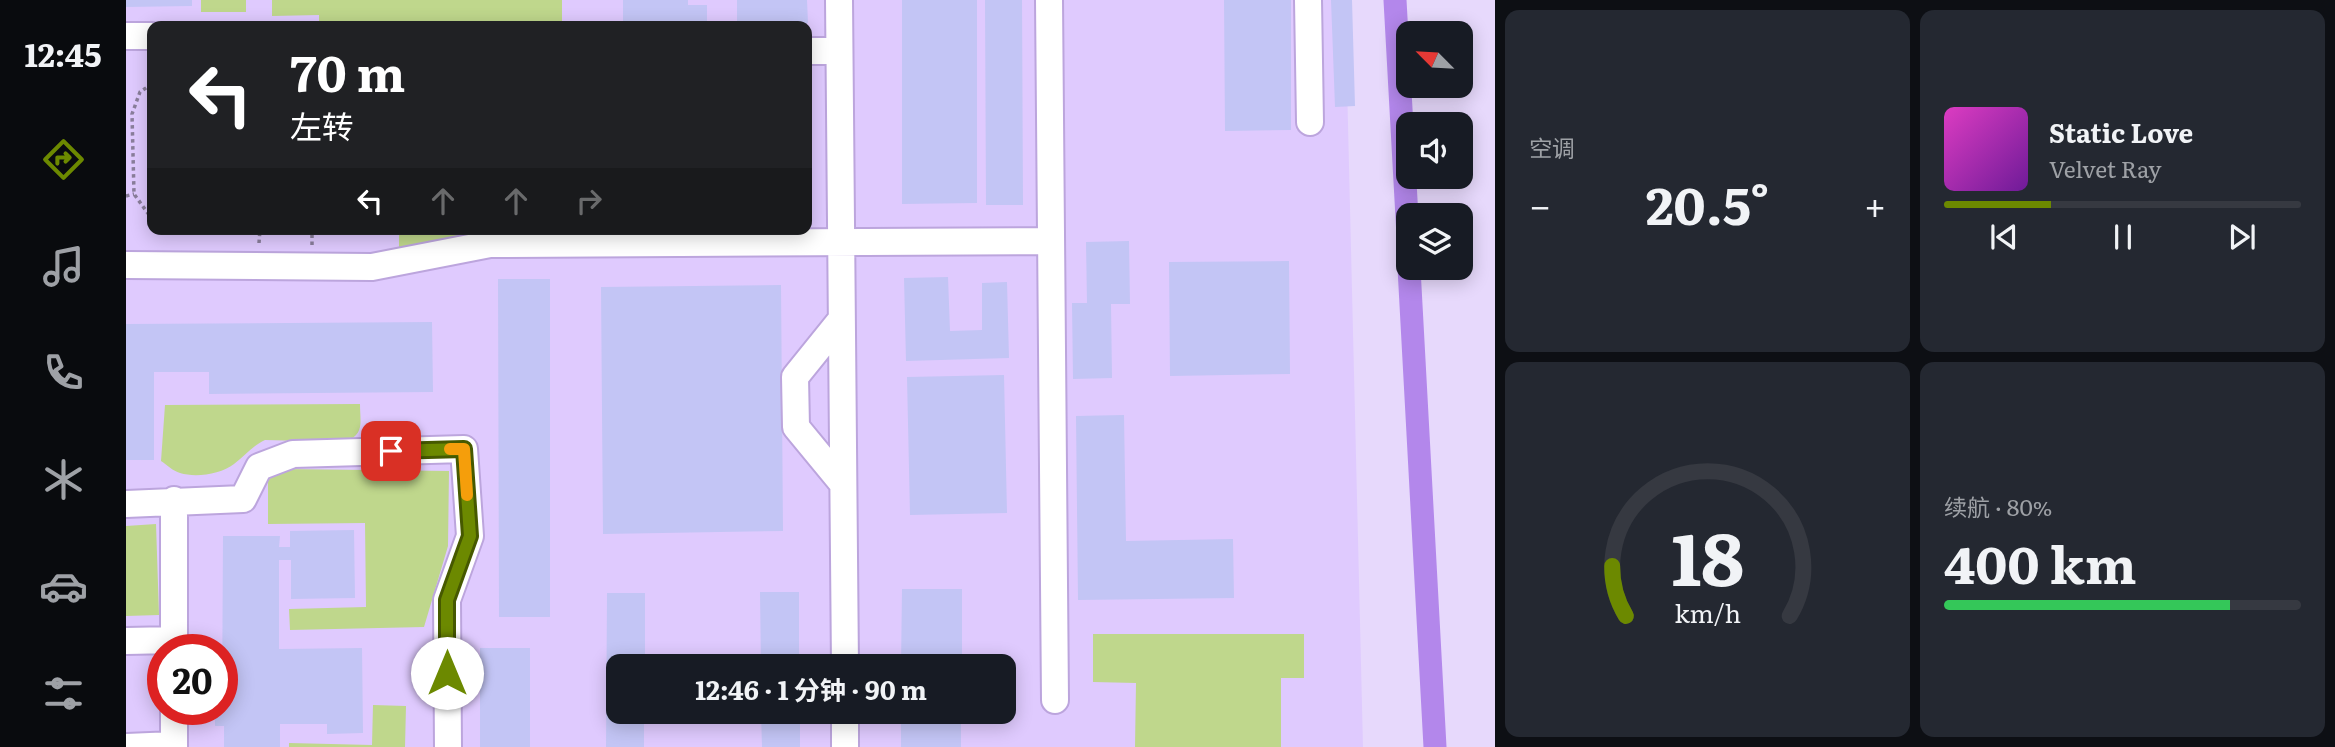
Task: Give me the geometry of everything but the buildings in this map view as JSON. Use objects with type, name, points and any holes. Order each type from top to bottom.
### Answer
[{"type":"street","points":[[839,0],[845,654]]},
{"type":"street","points":[[1049,0],[1055,700]]},
{"type":"street","points":[[1308,0],[1310,122]]},
{"type":"street","points":[[126,36],[147,36]]},
{"type":"street","points":[[812,51],[839,51]]},
{"type":"street","points":[[126,265],[372,267],[490,244],[1051,241]]},
{"type":"street","points":[[841,320],[795,377],[796,427],[843,484]]},
{"type":"street","points":[[126,504],[243,499],[259,467],[293,454],[464,449],[470,536],[447,600],[448,747]]},
{"type":"street","points":[[174,500],[174,634]]},
{"type":"street","points":[[126,641],[147,643]]},
{"type":"street","points":[[845,724],[845,747]]},
{"type":"street","points":[[126,747],[174,746],[174,725]]},
{"type":"path","points":[[147,87],[140,92],[132,114],[134,194],[147,212]]},
{"type":"path","points":[[126,112],[132,114]]},
{"type":"path","points":[[126,196],[134,194]]},
{"type":"shaded area","points":[[126,0],[1345,0],[1363,747],[126,747]]},
{"type":"green space","points":[[201,0],[246,0],[246,12],[201,12]]},
{"type":"green space","points":[[272,0],[562,0],[562,21],[319,21],[319,15],[272,16]]},
{"type":"green space","points":[[399,235],[471,235],[399,254]]},
{"type":"green space","points":[[360,404],[359,431],[345,442],[265,440],[229,467],[201,475],[180,473],[161,461],[165,405]]},
{"type":"green space","points":[[283,469],[449,471],[448,546],[424,627],[290,630],[289,609],[366,607],[365,523],[268,524],[268,480]]},
{"type":"green space","points":[[156,524],[159,615],[126,616],[126,526]]},
{"type":"green space","points":[[1093,634],[1304,634],[1304,678],[1281,678],[1281,747],[1135,747],[1136,683],[1093,682]]},
{"type":"green space","points":[[373,705],[406,706],[405,747],[289,747],[289,743],[372,745]]},
{"type":"waterway","points":[[1395,0],[1406,203]]},
{"type":"waterway","points":[[1410,280],[1435,747]]},
{"type":"slow traffic","points":[[450,449],[464,449],[467,495]]},
{"type":"route","points":[[391,451],[464,449],[470,536],[447,600],[447,673]]}]
